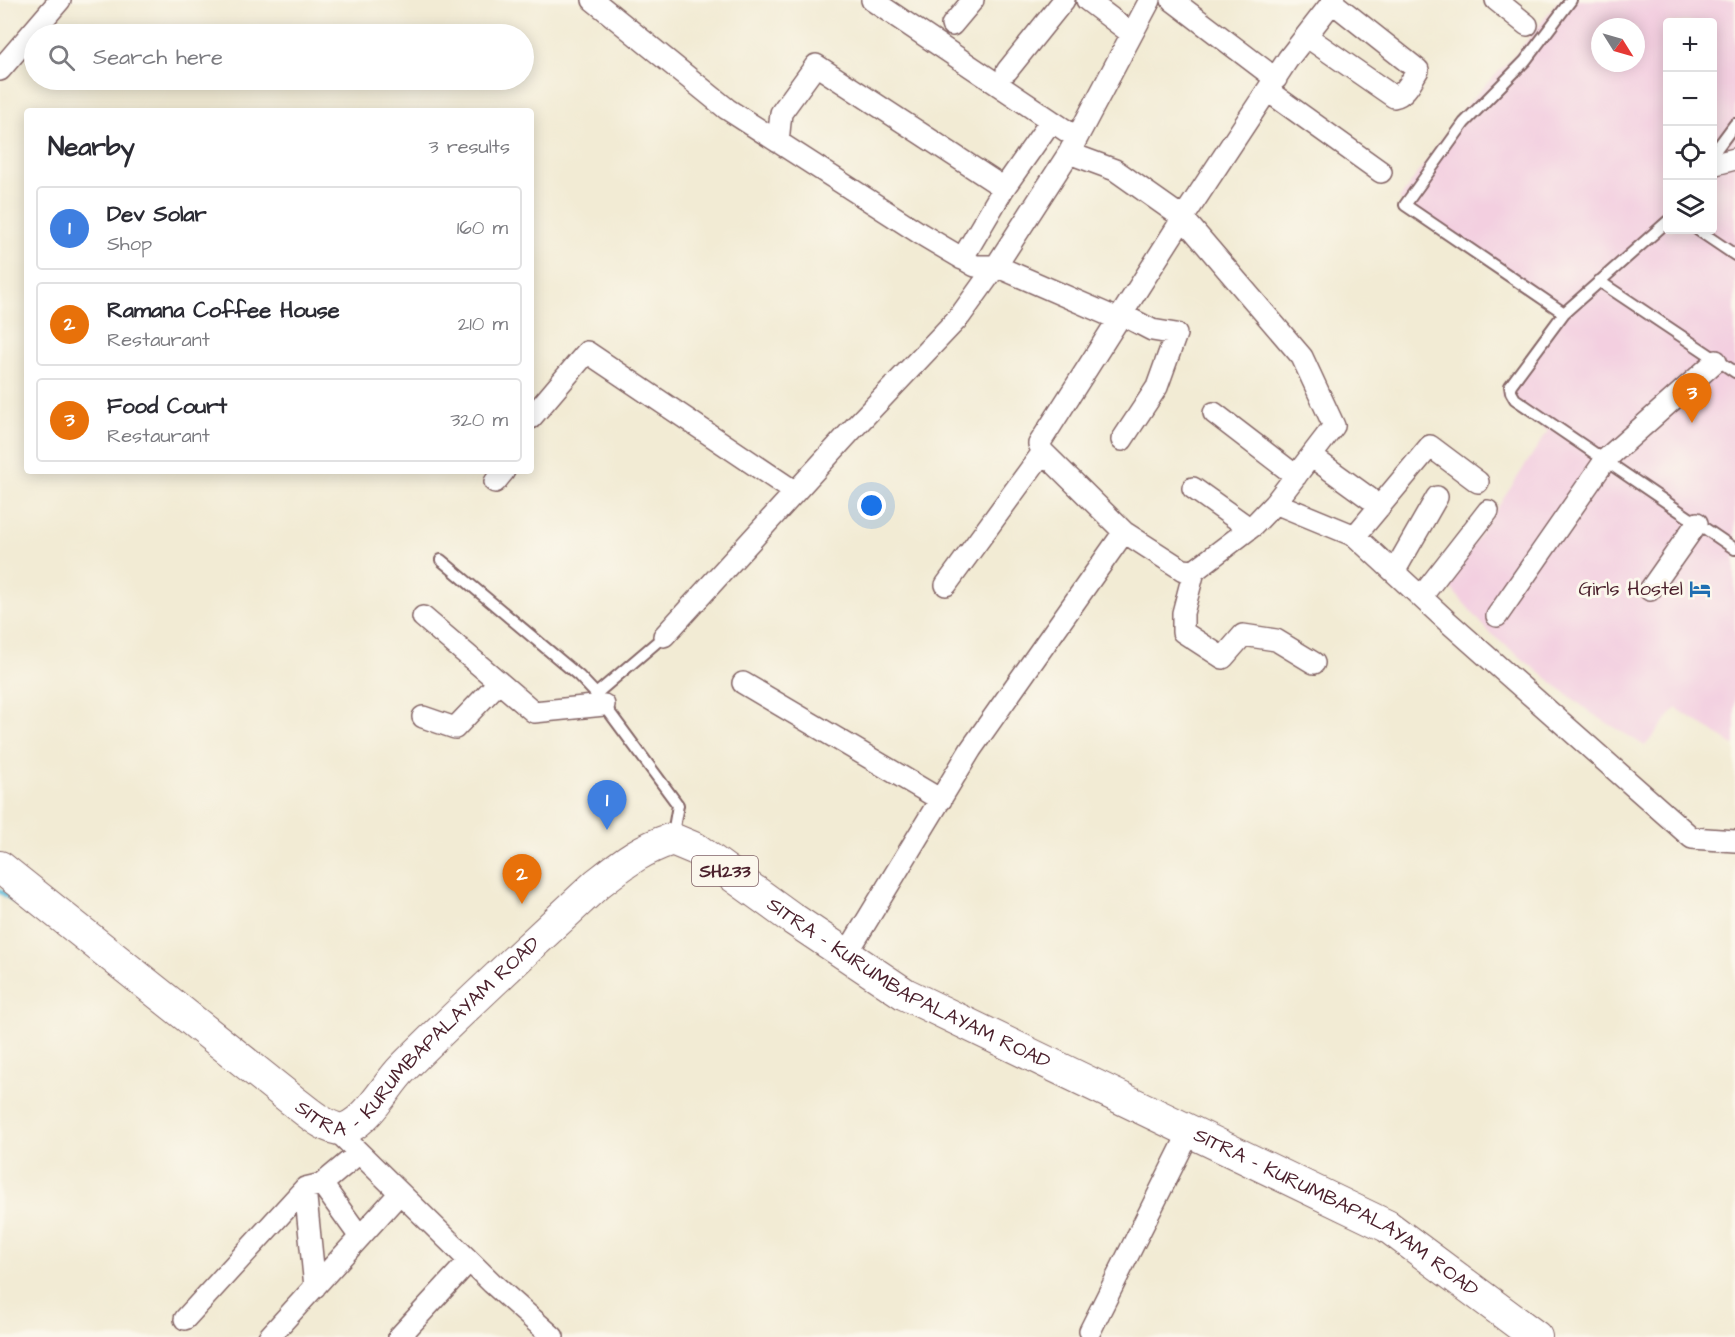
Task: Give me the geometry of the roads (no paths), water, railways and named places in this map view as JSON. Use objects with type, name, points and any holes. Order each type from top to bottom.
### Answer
[{"type":"main road","name":"SITRA - KURUMBAPALAYAM ROAD","points":[[0,867],[292,1100],[335,1129],[346,1129],[363,1116],[401,1070],[597,884],[649,846],[672,839],[696,849],[905,994],[1387,1226],[1536,1337]]},
{"type":"street","points":[[39,24],[60,0]]},
{"type":"street","points":[[593,0],[727,109],[962,259],[975,266],[996,266],[1152,330],[1176,334],[1157,387],[1122,440]]},
{"type":"street","points":[[952,25],[973,0]]},
{"type":"street","points":[[1007,71],[1064,0]]},
{"type":"street","points":[[1087,0],[1132,34]]},
{"type":"street","points":[[664,636],[960,316],[996,266],[1073,146],[1150,0]]},
{"type":"street","points":[[1172,0],[1272,85],[1381,172]]},
{"type":"street","points":[[1496,0],[1527,25]]},
{"type":"street","points":[[877,1],[1051,121],[1073,146],[1115,170],[1183,218],[1302,357],[1334,426],[1275,503],[1249,528],[1194,571],[1183,613],[1183,632],[1223,658],[1244,635],[1276,640],[1314,663]]},
{"type":"street","points":[[1194,571],[1183,570],[1124,532],[1043,452],[1039,444],[1183,218],[1272,85],[1306,36],[1333,1],[1418,70],[1403,93],[1394,97],[1306,36]]},
{"type":"street","points":[[0,70],[24,42]]},
{"type":"street","points":[[778,142],[782,113],[816,65],[1004,188]]},
{"type":"street","points":[[962,259],[1004,188],[1051,121]]},
{"type":"street","points":[[1717,164],[1735,159]]},
{"type":"street","points":[[534,414],[587,352],[795,492]]},
{"type":"street","points":[[1497,616],[1606,459],[1716,361]]},
{"type":"street","points":[[1214,413],[1296,476]]},
{"type":"street","points":[[1355,536],[1430,446],[1478,482]]},
{"type":"street","points":[[946,585],[1043,452]]},
{"type":"street","points":[[1311,456],[1369,498]]},
{"type":"street","points":[[1193,488],[1249,528]]},
{"type":"street","points":[[1394,572],[1437,497]]},
{"type":"street","points":[[1275,503],[1355,536],[1692,838],[1735,841]]},
{"type":"street","points":[[1421,597],[1488,511]]},
{"type":"street","points":[[1650,590],[1697,523]]},
{"type":"street","points":[[846,955],[971,748],[1124,532]]},
{"type":"street","points":[[423,617],[534,712],[600,700]]},
{"type":"street","points":[[423,717],[455,728],[499,682]]},
{"type":"street","points":[[743,683],[941,800]]},
{"type":"street","points":[[335,1129],[539,1333]]},
{"type":"street","points":[[1090,1332],[1190,1131]]},
{"type":"street","points":[[185,1319],[314,1186],[359,1152]]},
{"type":"street","points":[[314,1186],[360,1237]]},
{"type":"street","points":[[314,1186],[315,1287]]},
{"type":"street","points":[[269,1337],[400,1193]]},
{"type":"street","points":[[399,1337],[469,1261]]},
{"type":"lane","points":[[1564,313],[1405,205],[1464,123],[1525,61],[1571,0]]},
{"type":"lane","points":[[1717,149],[1735,124]]},
{"type":"lane","points":[[1663,225],[1564,313],[1510,386],[1511,392],[1515,399],[1735,549]]},
{"type":"lane","points":[[1704,234],[1735,255]]},
{"type":"lane","points":[[1599,281],[1735,372]]},
{"type":"lane","points":[[441,560],[579,676],[600,700],[678,805],[672,839]]},
{"type":"lane","points":[[600,700],[664,636]]},
{"type":"waterway","points":[[0,891],[22,906]]},
{"type":"place","name":"Food Court","points":[[1692,423]]},
{"type":"place","name":"Girls Hostel","points":[[1700,589]]},
{"type":"place","name":"Dev Solar","points":[[607,830]]},
{"type":"place","name":"Ramana Coffee House","points":[[522,904]]}]
